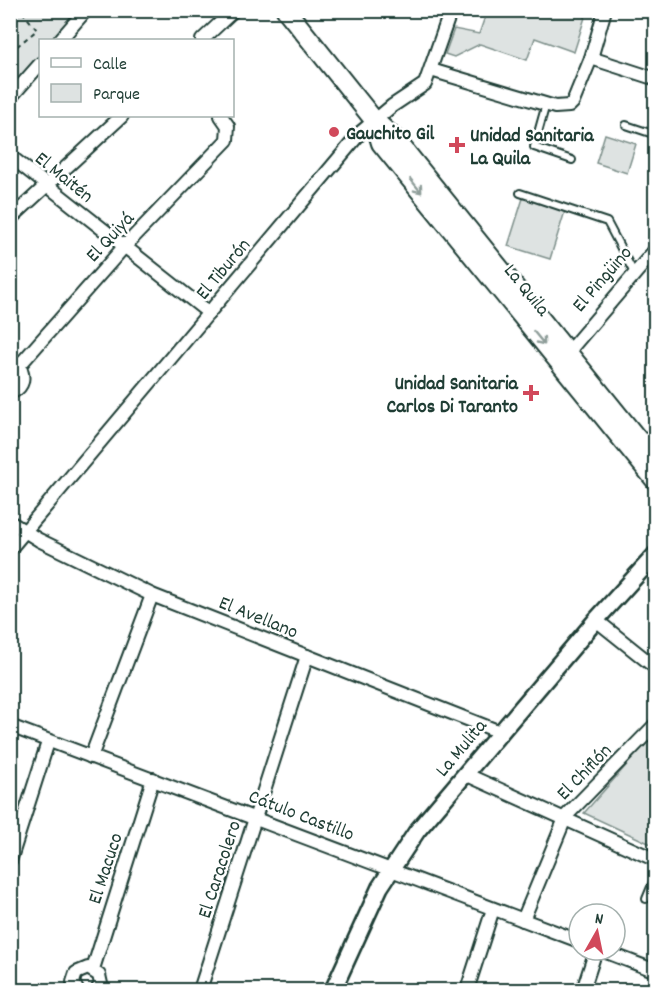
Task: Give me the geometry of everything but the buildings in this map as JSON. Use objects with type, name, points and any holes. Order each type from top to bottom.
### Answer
[{"type":"main road","name":"La Quila","points":[[286,10],[374,120],[381,143],[639,451],[656,481]]},
{"type":"main road","name":"La Quila","points":[[639,451],[656,462]]},
{"type":"street","points":[[61,39],[86,10]]},
{"type":"street","points":[[203,39],[234,10]]},
{"type":"street","name":"El Tiburón","points":[[10,549],[374,120],[425,84],[451,10]]},
{"type":"street","points":[[431,70],[546,105],[563,108],[573,102],[591,58],[605,10]]},
{"type":"street","points":[[591,58],[656,79]]},
{"type":"street","points":[[10,98],[39,64]]},
{"type":"street","points":[[10,219],[121,117]]},
{"type":"street","name":"El Quiyá","points":[[10,393],[19,388],[23,380],[14,365],[227,140],[229,132],[222,117]]},
{"type":"street","name":"El Maitén","points":[[10,156],[209,314]]},
{"type":"street","name":"El Pingüino","points":[[563,358],[656,249]]},
{"type":"street","points":[[639,451],[656,431]]},
{"type":"street","name":"El Avellano","points":[[10,522],[24,532],[152,595],[500,732]]},
{"type":"street","name":"La Mulita","points":[[333,990],[366,916],[391,870],[431,813],[596,620],[656,554]]},
{"type":"street","points":[[91,757],[152,595]]},
{"type":"street","points":[[596,620],[656,668]]},
{"type":"street","name":"El Caracolero","points":[[200,990],[307,656]]},
{"type":"street","name":"El Chiflón","points":[[523,920],[565,820],[656,724]]},
{"type":"street","name":"Cátulo Castillo","points":[[10,726],[153,778],[567,937]]},
{"type":"street","points":[[10,861],[48,741]]},
{"type":"street","points":[[465,774],[656,860]]},
{"type":"street","name":"El Macuco","points":[[97,990],[100,979],[93,969],[153,778]]},
{"type":"street","points":[[467,990],[493,909]]},
{"type":"street","points":[[627,960],[656,971]]},
{"type":"street","points":[[583,990],[592,962]]},
{"type":"street","points":[[77,990],[74,982],[76,973],[84,969],[93,969]]},
{"type":"lane","points":[[546,105],[534,147],[572,160]]},
{"type":"lane","points":[[626,126],[656,135]]},
{"type":"lane","points":[[520,193],[607,222],[635,274]]},
{"type":"lane","points":[[646,899],[656,875]]},
{"type":"path","points":[[10,52],[37,30],[21,10]]},
{"type":"green space","points":[[487,10],[587,11],[574,52],[535,38],[527,60],[480,44],[454,57],[445,54],[454,29],[479,34]]},
{"type":"green space","points":[[11,11],[80,11],[54,39],[39,39],[39,56],[11,90]]},
{"type":"green space","points":[[605,134],[636,144],[627,173],[596,163]]},
{"type":"green space","points":[[524,195],[566,208],[550,259],[508,246]]},
{"type":"green space","points":[[655,733],[655,846],[584,813]]},
{"type":"place","name":"Gauchito Gil","points":[[334,132]]},
{"type":"place","name":"Unidad Sanitaria La Quila","points":[[457,145]]},
{"type":"place","name":"Unidad Sanitaria Carlos Di Taranto","points":[[531,393]]}]
